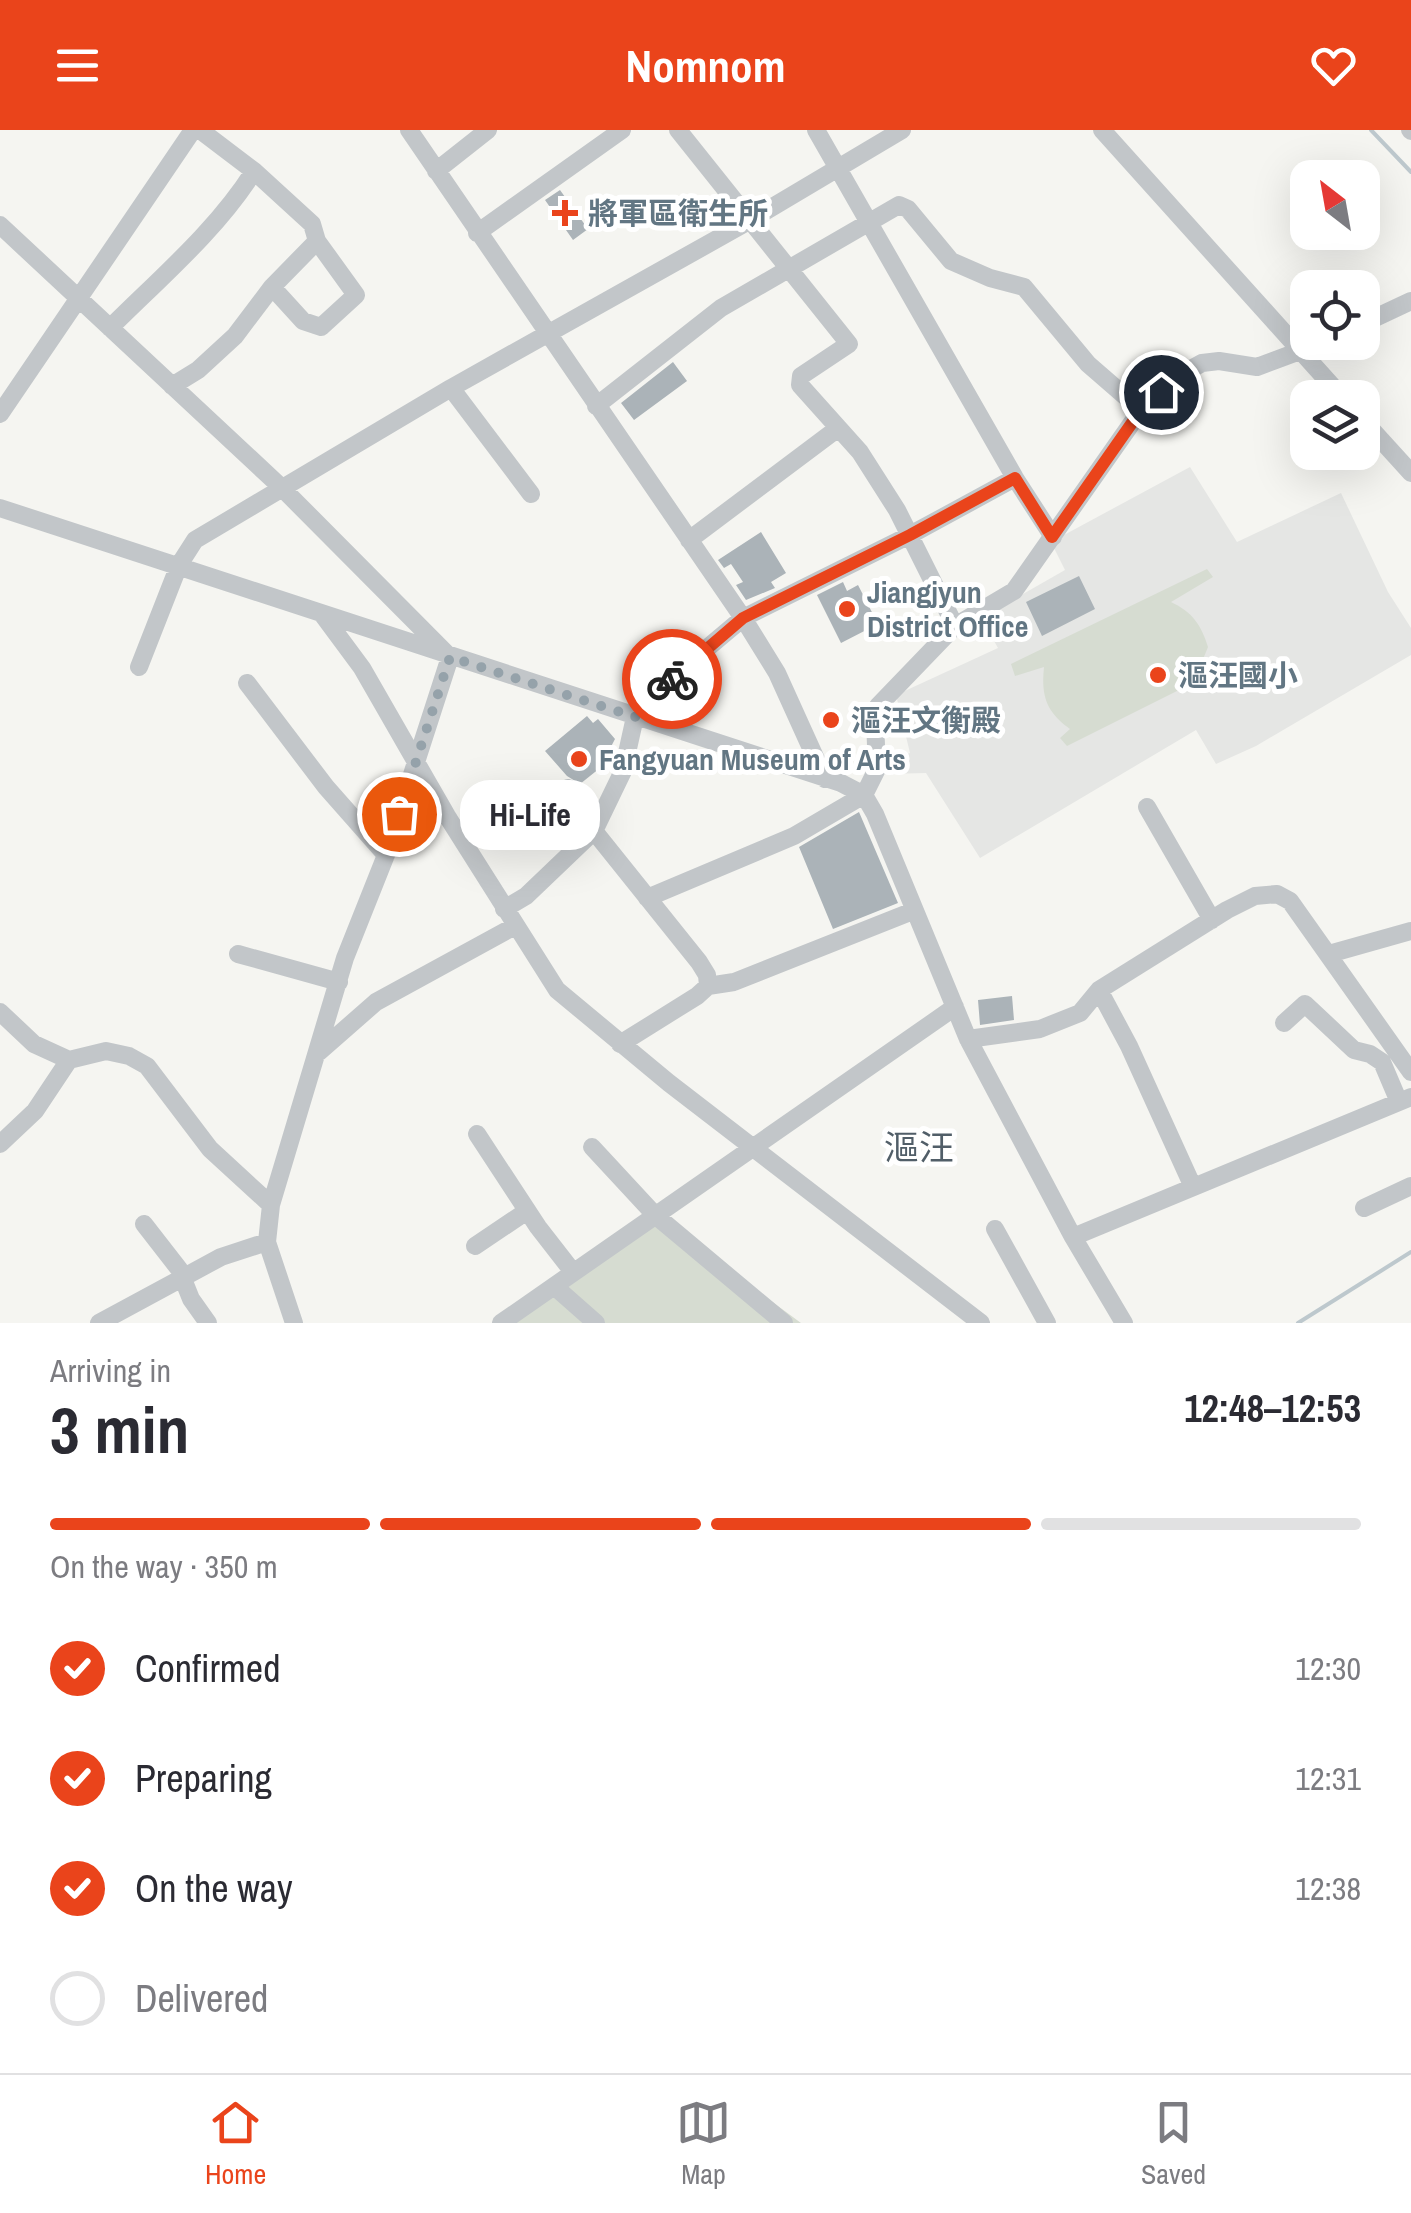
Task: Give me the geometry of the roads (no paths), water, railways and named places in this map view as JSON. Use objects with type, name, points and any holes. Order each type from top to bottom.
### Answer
[{"type":"street","points":[[0,414],[197,130],[254,171],[312,224],[317,242],[356,295],[322,326],[303,320],[272,287]]},
{"type":"street","points":[[409,130],[743,618],[778,673],[824,779]]},
{"type":"street","points":[[436,171],[488,130]]},
{"type":"street","points":[[477,232],[622,130]]},
{"type":"street","points":[[678,130],[849,344],[801,376],[800,385],[860,452],[910,535],[955,626]]},
{"type":"street","points":[[816,130],[1052,537]]},
{"type":"street","points":[[139,668],[180,565],[196,540],[451,388],[749,221],[902,130]]},
{"type":"street","points":[[1102,130],[1290,340]]},
{"type":"street","points":[[110,328],[195,244],[236,199],[254,171]]},
{"type":"street","points":[[596,406],[721,308],[899,205],[908,209],[950,261],[990,278],[1024,286],[1088,364],[1141,410]]},
{"type":"street","points":[[0,225],[282,488],[450,657]]},
{"type":"street","points":[[172,386],[198,370],[235,336],[272,287],[317,242]]},
{"type":"street","points":[[1380,315],[1411,300]]},
{"type":"street","points":[[647,898],[794,836],[864,796],[877,769],[878,706],[955,626],[1014,590],[1141,410],[1182,374],[1202,363],[1219,361],[1257,367],[1290,357]]},
{"type":"street","points":[[1308,360],[1327,380]]},
{"type":"street","points":[[451,388],[531,494]]},
{"type":"street","points":[[689,540],[837,429]]},
{"type":"street","points":[[1380,439],[1411,473]]},
{"type":"street","points":[[504,908],[526,896],[594,831],[623,771],[635,717],[648,698],[743,618],[1015,478]]},
{"type":"street","points":[[0,508],[853,788],[864,796],[874,814],[968,1039],[1073,1237],[1124,1323]]},
{"type":"street","points":[[322,614],[362,668],[414,760],[557,990],[620,1044],[980,1323]]},
{"type":"street","points":[[294,1323],[267,1242],[271,1205],[345,958],[386,855],[450,657]]},
{"type":"street","points":[[247,683],[326,788],[386,855]]},
{"type":"street","points":[[518,825],[568,788],[594,831],[699,962],[708,986]]},
{"type":"street","points":[[1147,807],[1212,920]]},
{"type":"street","points":[[968,1039],[1040,1029],[1080,1013],[1099,990],[1212,920],[1255,896],[1277,894],[1290,902],[1411,1072]]},
{"type":"street","points":[[620,1044],[708,986],[734,982],[912,910]]},
{"type":"street","points":[[318,1052],[376,1002],[515,926]]},
{"type":"street","points":[[1329,954],[1411,931]]},
{"type":"street","points":[[238,954],[340,982]]},
{"type":"street","points":[[1099,990],[1193,1187]]},
{"type":"street","points":[[1073,1237],[1405,1100],[1382,1062],[1354,1050],[1305,1004],[1284,1023]]},
{"type":"street","points":[[501,1323],[955,1007]]},
{"type":"street","points":[[0,1012],[34,1044],[68,1060],[106,1051],[129,1056],[148,1066],[210,1148],[271,1205]]},
{"type":"street","points":[[0,1144],[35,1111],[68,1060]]},
{"type":"street","points":[[477,1134],[573,1272]]},
{"type":"street","points":[[592,1147],[655,1215],[784,1323]]},
{"type":"street","points":[[1364,1208],[1411,1186]]},
{"type":"street","points":[[475,1246],[527,1211]]},
{"type":"street","points":[[144,1224],[208,1323]]},
{"type":"street","points":[[995,1230],[1048,1323]]},
{"type":"street","points":[[106,1321],[221,1258],[267,1242]]},
{"type":"street","points":[[554,1286],[596,1323]]},
{"type":"waterway","points":[[1371,130],[1411,172]]},
{"type":"waterway","points":[[1298,1323],[1411,1252]]},
{"type":"place","name":"將軍區衛生所","points":[[565,213]]},
{"type":"place","name":"Jiangjyun District Office","points":[[847,609]]},
{"type":"place","name":"漚汪國小","points":[[1158,675]]},
{"type":"place","name":"漚汪文衡殿","points":[[831,720]]},
{"type":"place","name":"Fangyuan Museum of Arts","points":[[579,759]]},
{"type":"place","name":"Hi-Life","points":[[399,814]]},
{"type":"district","name":"漚汪","points":[[919,1147]]}]
